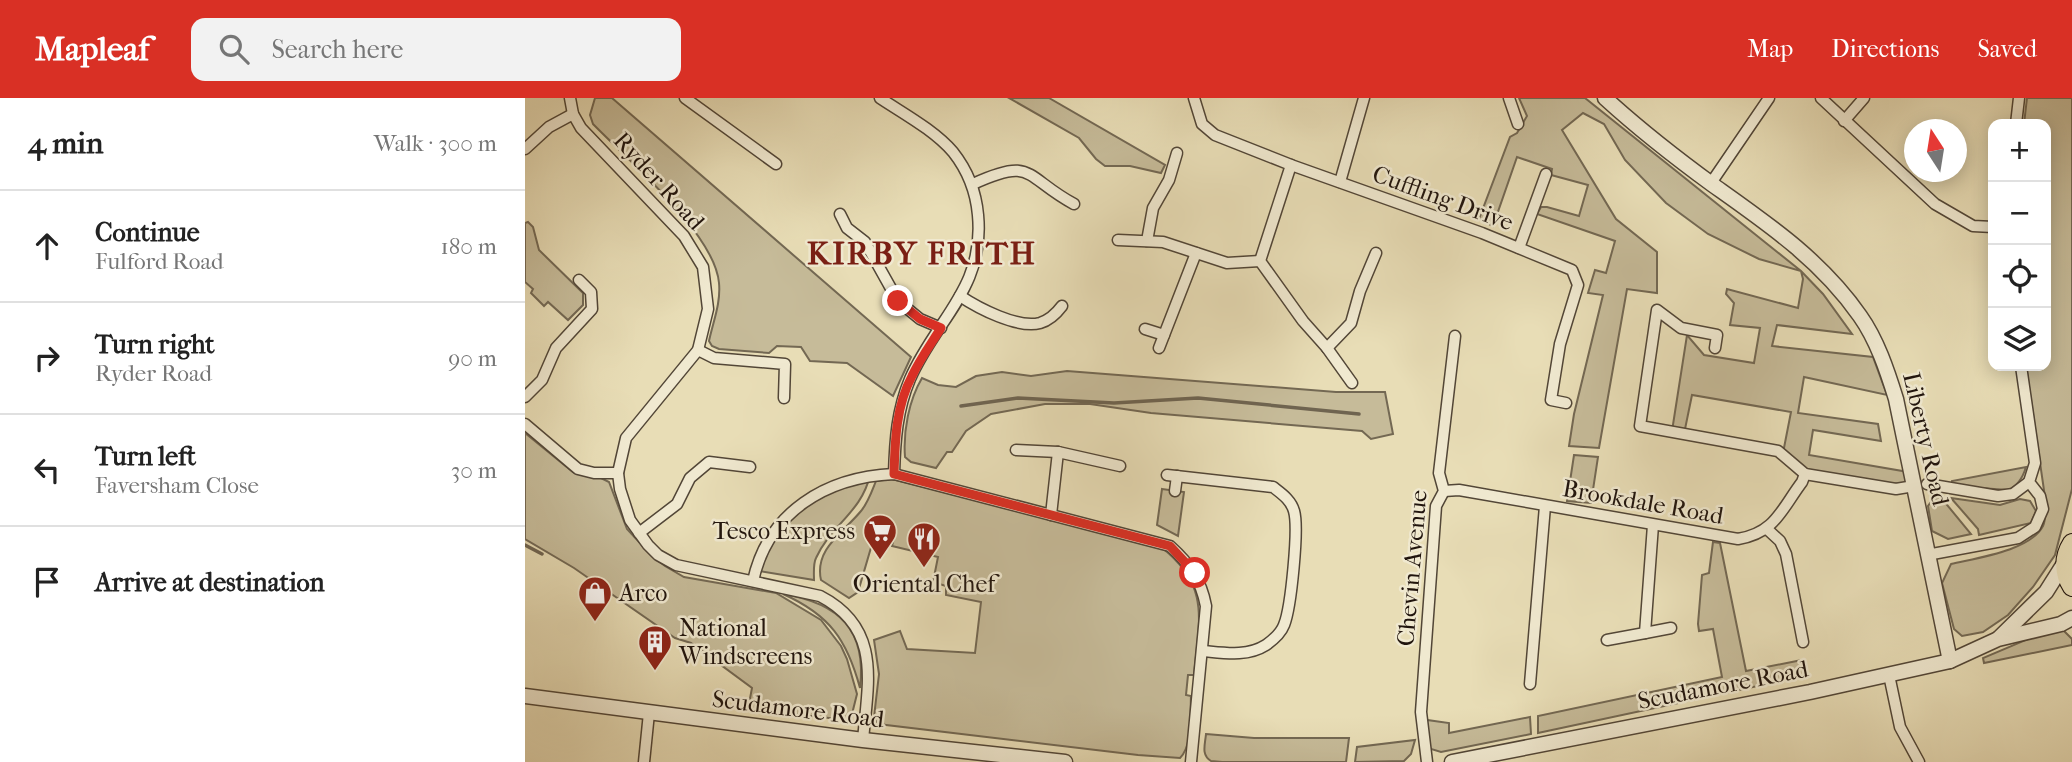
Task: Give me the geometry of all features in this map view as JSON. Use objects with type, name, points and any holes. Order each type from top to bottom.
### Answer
[{"type":"highway","points":[[2070,546],[2066,573],[2072,587]]},
{"type":"street","name":"Ryder Road","points":[[570,98],[573,114],[581,128],[684,236],[703,267],[708,309],[698,350],[626,438],[618,472],[624,506],[639,533],[658,555],[676,565],[820,596],[849,616],[861,633],[868,659],[863,740]]},
{"type":"street","points":[[685,98],[776,164]]},
{"type":"street","points":[[880,98],[937,137],[952,151],[973,184],[978,215],[979,245],[975,267],[911,377],[901,403],[895,430],[894,474]]},
{"type":"street","name":"Cuffling Drive","points":[[1193,98],[1202,124],[1215,135],[1573,270],[1578,285],[1560,344],[1551,400],[1566,402]]},
{"type":"street","points":[[1339,182],[1364,98]]},
{"type":"street","points":[[1509,98],[1518,124]]},
{"type":"street","name":"Liberty Road","points":[[1605,98],[1710,183],[1780,232],[1811,258],[1826,272],[1861,317],[1884,361],[1921,485],[1927,555],[1950,661]]},
{"type":"street","points":[[1710,183],[1769,98]]},
{"type":"street","points":[[1821,98],[1935,204],[1973,226],[1988,227]]},
{"type":"street","points":[[1844,121],[1864,98]]},
{"type":"street","points":[[2016,119],[2018,98]]},
{"type":"street","points":[[525,149],[549,127],[573,114]]},
{"type":"street","points":[[1147,241],[1153,208],[1169,180],[1177,153]]},
{"type":"street","points":[[1260,261],[1291,165]]},
{"type":"street","points":[[973,184],[998,173],[1020,170],[1038,178],[1074,204]]},
{"type":"street","points":[[1519,248],[1546,174]]},
{"type":"street","points":[[840,214],[847,228],[865,242],[898,301],[920,319],[941,328]]},
{"type":"street","points":[[836,233],[847,228]]},
{"type":"street","points":[[1118,240],[1163,242],[1227,263],[1260,261]]},
{"type":"street","points":[[1159,348],[1196,253]]},
{"type":"street","points":[[1327,348],[1351,323],[1360,291],[1376,253]]},
{"type":"street","points":[[1260,261],[1352,383]]},
{"type":"street","points":[[525,397],[542,380],[556,348],[592,309],[591,292],[579,280]]},
{"type":"street","points":[[960,296],[975,306],[1018,323],[1038,324],[1052,318],[1062,306]]},
{"type":"street","points":[[1715,348],[1717,335],[1681,328],[1657,310],[1640,426],[1781,452],[1805,474],[1896,489],[1921,485],[1998,496],[2013,494],[2029,482],[2035,463],[2022,371]]},
{"type":"street","points":[[1145,329],[1164,335]]},
{"type":"street","name":"Chevin Avenue","points":[[1427,762],[1421,712],[1436,506],[1444,491],[1439,473],[1455,336]]},
{"type":"street","points":[[698,350],[713,358],[785,364],[784,398]]},
{"type":"street","points":[[525,424],[578,469],[594,473],[618,472]]},
{"type":"street","points":[[1016,450],[1059,452],[1120,466]]},
{"type":"street","points":[[1051,514],[1059,452]]},
{"type":"street","points":[[639,533],[677,504],[690,478],[709,462],[750,467]]},
{"type":"street","points":[[753,581],[758,558],[786,518],[806,500],[826,489],[870,475],[894,474],[1170,546],[1195,573],[1203,589],[1206,606],[1191,762]]},
{"type":"street","points":[[1803,642],[1786,554],[1780,541],[1767,529],[1805,474]]},
{"type":"street","points":[[1175,491],[1172,476],[1273,487],[1285,496],[1293,508],[1296,522],[1289,601],[1284,625],[1277,636],[1254,651],[1239,654],[1203,651]]},
{"type":"street","points":[[1927,555],[2018,538],[2035,527],[2043,509],[2040,496],[2029,482]]},
{"type":"street","name":"Brookdale Road","points":[[1444,491],[1459,490],[1738,539],[1767,529]]},
{"type":"street","points":[[1530,684],[1545,506]]},
{"type":"street","points":[[1644,633],[1653,525]]},
{"type":"street","name":"Scudamore Road","points":[[1998,639],[2046,592],[2070,546]]},
{"type":"street","name":"Scudamore Road","points":[[1453,762],[1950,661],[1998,639],[2061,624],[2072,618]]},
{"type":"street","points":[[1608,640],[1671,628]]},
{"type":"street","points":[[1889,675],[1900,727],[1919,762]]},
{"type":"street","name":"Scudamore Road","points":[[525,696],[863,740],[1065,762]]},
{"type":"street","points":[[644,762],[649,713]]},
{"type":"shaded area","points":[[595,98],[612,98],[911,357],[893,396],[847,363],[810,361],[801,347],[777,346],[769,353],[719,349],[712,346],[709,341],[719,290],[714,264],[703,243],[668,199],[593,124],[590,115]]},
{"type":"shaded area","points":[[1009,98],[1049,98],[1165,165],[1161,173],[1130,166],[1105,166],[1079,138]]},
{"type":"shaded area","points":[[1519,98],[1585,98],[1801,271],[1759,259],[1708,234],[1666,203],[1625,160],[1604,124],[1583,113],[1562,130],[1616,219],[1657,252],[1657,293],[1627,289],[1599,448],[1569,446],[1574,414],[1603,295],[1588,293],[1595,270],[1606,273],[1615,241],[1537,214],[1541,207],[1547,207],[1579,216],[1588,185],[1551,175],[1552,169],[1517,157],[1493,226],[1479,219],[1510,137],[1517,133],[1527,116]]},
{"type":"shaded area","points":[[2027,98],[2072,98],[2072,489],[2055,555],[2033,587],[2008,615],[1983,632],[1962,636],[1954,629],[1942,583],[1951,564],[1988,556],[2027,542],[2043,526],[2045,518],[2046,504],[2027,371],[2051,371],[2051,119],[2025,119]]},
{"type":"shaded area","points":[[528,222],[533,227],[539,250],[583,293],[583,305],[568,320],[548,302],[544,306],[531,293],[533,289],[525,282],[525,223]]},
{"type":"shaded area","points":[[1801,271],[1823,294],[1852,334],[1777,325],[1772,346],[1873,357],[1887,395],[1804,377],[1798,413],[1878,424],[1881,441],[1813,430],[1809,455],[1908,472],[1914,486],[1805,474],[1783,453],[1791,412],[1692,395],[1684,434],[1672,431],[1687,335],[1704,355],[1754,363],[1760,328],[1730,325],[1734,303],[1726,294],[1727,289],[1798,308],[1803,279]]},
{"type":"shaded area","points":[[1067,371],[1336,392],[1385,392],[1393,434],[1371,439],[1362,431],[1151,413],[1090,404],[1045,404],[991,414],[966,431],[952,452],[947,452],[936,468],[911,462],[905,457],[908,416],[922,378],[938,385],[956,387],[976,376],[1002,372],[1031,376]]},
{"type":"shaded area","points":[[525,433],[573,472],[609,482],[627,529],[665,566],[684,577],[776,593],[821,620],[841,646],[847,659],[857,694],[851,718],[847,720],[748,709],[752,688],[691,643],[675,638],[574,568],[525,539]]},
{"type":"shaded area","points":[[1574,455],[1598,457],[1591,503],[1567,501]]},
{"type":"shaded area","points":[[2026,467],[2020,481],[2008,490],[1952,486],[1952,481]]},
{"type":"shaded area","points":[[870,475],[860,499],[829,537],[816,558],[814,580],[759,571],[771,536],[806,500]]},
{"type":"shaded area","points":[[892,479],[1161,547],[1177,561],[1195,590],[1199,621],[1194,675],[1188,675],[1186,695],[1191,696],[1189,737],[1180,758],[878,724],[874,717],[879,674],[874,640],[900,631],[907,649],[975,653],[981,602],[946,595],[946,586],[933,582],[938,557],[892,546],[894,538],[875,534],[858,592],[849,598],[821,580],[820,569],[826,550],[863,508],[876,481]]},
{"type":"shaded area","points":[[1162,489],[1184,492],[1178,536],[1157,525]]},
{"type":"shaded area","points":[[1951,498],[2000,505],[2020,499],[2030,501],[2036,511],[2031,523],[1979,535],[1978,529]]},
{"type":"shaded area","points":[[1933,499],[1943,500],[1971,534],[1948,539],[1932,531],[1928,506]]},
{"type":"shaded area","points":[[1713,542],[1720,543],[1746,671],[1802,660],[1805,676],[1538,733],[1538,716],[1722,677],[1713,629],[1699,631],[1698,624],[1702,575],[1709,573]]},
{"type":"shaded area","points":[[783,594],[820,604],[834,612],[845,623],[859,650],[860,688],[849,656],[825,620]]},
{"type":"shaded area","points":[[2059,626],[2072,639],[2072,645],[1984,663],[1983,658]]},
{"type":"shaded area","points":[[1530,717],[1531,734],[1441,752],[1431,749],[1427,743],[1427,720],[1449,723],[1449,733]]},
{"type":"shaded area","points":[[1206,734],[1254,738],[1349,738],[1346,762],[1222,762],[1211,761],[1206,756]]},
{"type":"shaded area","points":[[1415,740],[1411,754],[1404,761],[1355,762],[1357,747]]},
{"type":"waterway","points":[[961,406],[1018,398],[1114,403],[1198,398],[1359,414]]},
{"type":"waterway","points":[[525,545],[542,554]]},
{"type":"place","name":"Tesco Express","points":[[880,561]]},
{"type":"place","name":"Oriental Chef","points":[[924,569]]},
{"type":"place","name":"Arco","points":[[595,623]]},
{"type":"place","name":"National Windscreens","points":[[655,672]]},
{"type":"district","name":"KIRBY FRITH","points":[[922,253]]},
{"type":"route","points":[[898,301],[920,319],[941,328],[911,377],[901,403],[895,430],[894,474],[1170,546],[1195,573]]}]
